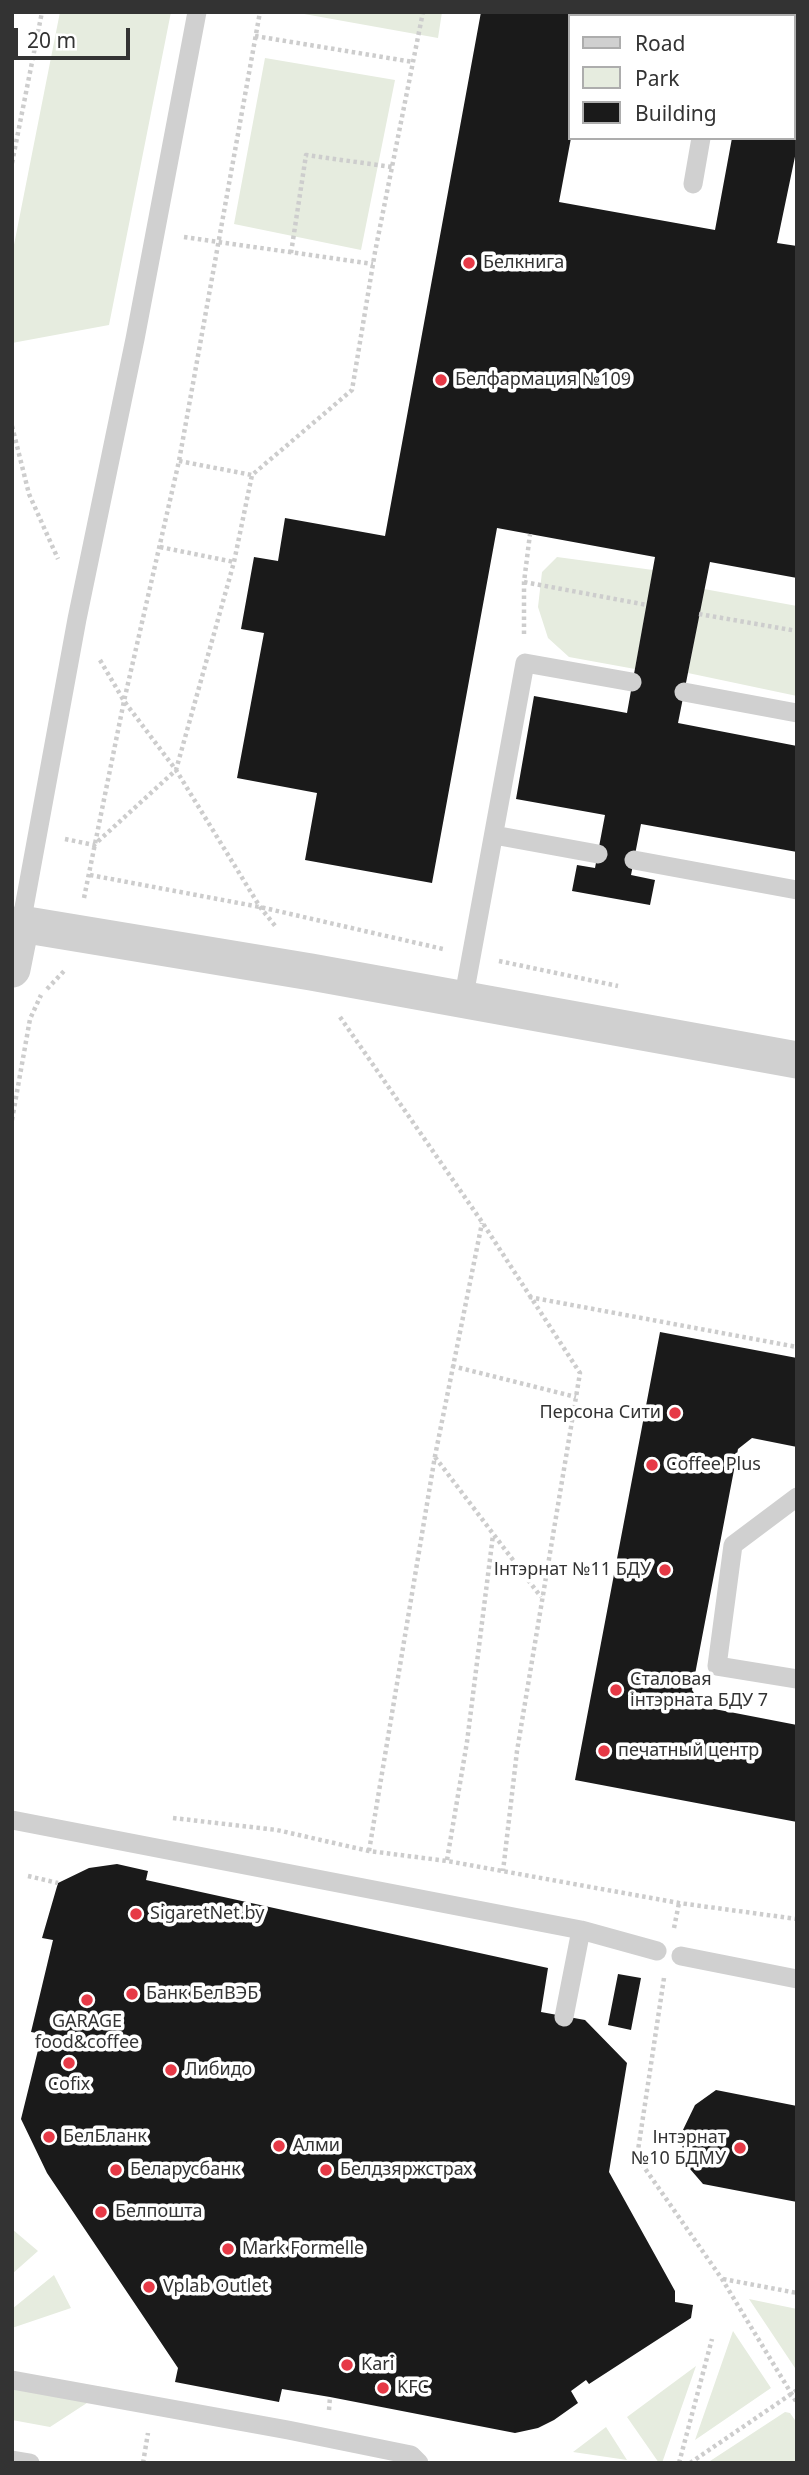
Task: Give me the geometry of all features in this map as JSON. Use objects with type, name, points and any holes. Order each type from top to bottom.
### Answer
[{"type":"street","points":[[12,969],[21,924],[797,1060]]},
{"type":"lane","points":[[21,924],[77,620],[156,232],[197,12]]},
{"type":"lane","points":[[692,184],[701,140]]},
{"type":"lane","points":[[463,1000],[525,663],[632,682]]},
{"type":"lane","points":[[684,692],[797,713]]},
{"type":"lane","points":[[494,835],[598,854]]},
{"type":"lane","points":[[634,860],[797,890]]},
{"type":"lane","points":[[797,1497],[733,1545],[717,1667],[797,1679]]},
{"type":"lane","points":[[12,1820],[582,1930],[669,1954],[797,1979]]},
{"type":"lane","points":[[564,2017],[582,1930]]},
{"type":"lane","points":[[12,2380],[411,2455],[419,2463]]},
{"type":"lane","points":[[12,2460],[30,2463]]},
{"type":"path","points":[[12,163],[43,12]]},
{"type":"path","points":[[12,1120],[30,1019],[42,994],[70,965],[124,701],[179,461],[260,12]]},
{"type":"path","points":[[94,845],[176,770],[234,562],[252,475],[352,390],[373,264],[423,12]]},
{"type":"path","points":[[256,36],[413,62]]},
{"type":"path","points":[[291,253],[306,155],[392,167]]},
{"type":"path","points":[[156,232],[373,264]]},
{"type":"path","points":[[12,426],[29,494],[60,562]]},
{"type":"path","points":[[179,461],[252,475]]},
{"type":"path","points":[[525,663],[524,582],[530,534]]},
{"type":"path","points":[[160,548],[234,562]]},
{"type":"path","points":[[524,582],[647,604]]},
{"type":"path","points":[[699,614],[797,631]]},
{"type":"path","points":[[90,875],[260,907],[471,956],[621,986]]},
{"type":"path","points":[[369,1851],[435,1456],[482,1222]]},
{"type":"path","points":[[529,1296],[797,1347]]},
{"type":"path","points":[[452,1366],[576,1397]]},
{"type":"path","points":[[503,1871],[541,1597],[558,1515],[580,1373]]},
{"type":"path","points":[[435,1456],[541,1597]]},
{"type":"path","points":[[447,1861],[467,1742],[493,1535]]},
{"type":"path","points":[[166,1817],[277,1830],[369,1851],[447,1861],[679,1903],[797,1919]]},
{"type":"path","points":[[28,1876],[58,1883]]},
{"type":"path","points":[[679,1903],[637,2157],[723,2279],[797,2403]]},
{"type":"path","points":[[723,2279],[797,2293]]},
{"type":"path","points":[[679,2463],[712,2339]]},
{"type":"path","points":[[690,2463],[797,2390]]},
{"type":"green space","points":[[60,12],[171,12],[109,325],[12,343],[12,255]]},
{"type":"green space","points":[[293,12],[442,12],[438,38]]},
{"type":"green space","points":[[265,58],[395,80],[361,250],[234,224]]},
{"type":"green space","points":[[557,557],[653,570],[635,669],[569,657],[548,638],[538,607],[542,572]]},
{"type":"green space","points":[[704,589],[797,606],[797,696],[688,673]]},
{"type":"green space","points":[[12,2229],[38,2251],[12,2274]]},
{"type":"green space","points":[[54,2275],[71,2308],[12,2328],[12,2309]]},
{"type":"green space","points":[[749,2299],[797,2309],[797,2371]]},
{"type":"green space","points":[[733,2331],[771,2388],[695,2440]]},
{"type":"green space","points":[[696,2366],[662,2463],[659,2463],[627,2417]]},
{"type":"green space","points":[[12,2376],[110,2388],[50,2427],[12,2420]]},
{"type":"green space","points":[[785,2412],[790,2413],[797,2423],[797,2463],[707,2463]]},
{"type":"green space","points":[[606,2427],[627,2460],[573,2452]]},
{"type":"building","points":[[481,12],[595,12],[568,14],[568,140],[571,140],[559,202],[715,230],[732,140],[795,140],[795,14],[668,12],[797,12],[797,147],[777,243],[797,246],[797,578],[710,562],[678,723],[797,746],[797,852],[641,824],[631,875],[655,880],[650,905],[572,891],[577,865],[595,868],[605,815],[516,799],[534,696],[627,713],[655,557],[497,528],[432,883],[305,860],[317,793],[237,778],[264,633],[241,629],[254,557],[278,561],[285,518],[385,536]]},
{"type":"building","name":"Інтэрнат №11 БДУ","points":[[660,1332],[797,1358],[797,1447],[752,1438],[738,1449],[692,1690],[704,1707],[797,1725],[797,1822],[575,1780]]},
{"type":"building","name":"Алми","points":[[117,1864],[148,1871],[146,1880],[548,1968],[541,2012],[585,2020],[627,2063],[609,2172],[675,2291],[675,2302],[693,2305],[691,2318],[589,2384],[586,2380],[571,2391],[578,2403],[554,2420],[538,2428],[515,2433],[282,2389],[279,2402],[175,2382],[178,2368],[47,2173],[21,2119],[42,2034],[31,2032],[53,1940],[42,1938],[58,1883],[89,1868]]},
{"type":"building","points":[[618,1974],[641,1978],[631,2030],[608,2025]]},
{"type":"building","name":"Інтэрнат №10 БДМУ","points":[[716,2090],[797,2106],[797,2202],[703,2184],[684,2162],[681,2134],[695,2105]]},
{"type":"place","name":"Белкнига","points":[[469,263]]},
{"type":"place","name":"Белфармация №109","points":[[441,380]]},
{"type":"place","name":"Персона Сити","points":[[675,1413]]},
{"type":"place","name":"Coffee Plus","points":[[652,1465]]},
{"type":"place","name":"Інтэрнат №11 БДУ","points":[[665,1570]]},
{"type":"place","name":"Сталовая інтэрната БДУ 7","points":[[616,1690]]},
{"type":"place","name":"печатный центр","points":[[604,1751]]},
{"type":"place","name":"SigaretNet.by","points":[[136,1914]]},
{"type":"place","name":"Банк БелВЭБ","points":[[132,1994]]},
{"type":"place","name":"GARAGE food&coffee","points":[[87,2000]]},
{"type":"place","name":"Cofix","points":[[69,2063]]},
{"type":"place","name":"Либидо","points":[[171,2070]]},
{"type":"place","name":"БелБланк","points":[[49,2137]]},
{"type":"place","name":"Алми","points":[[279,2146]]},
{"type":"place","name":"Інтэрнат №10 БДМУ","points":[[740,2148]]},
{"type":"place","name":"Беларусбанк","points":[[116,2170]]},
{"type":"place","name":"Белдзяржстрах","points":[[326,2170]]},
{"type":"place","name":"Белпошта","points":[[101,2212]]},
{"type":"place","name":"Mark Formelle","points":[[228,2249]]},
{"type":"place","name":"Vplab Outlet","points":[[149,2287]]},
{"type":"place","name":"Kari","points":[[347,2365]]},
{"type":"place","name":"KFC","points":[[383,2388]]}]
